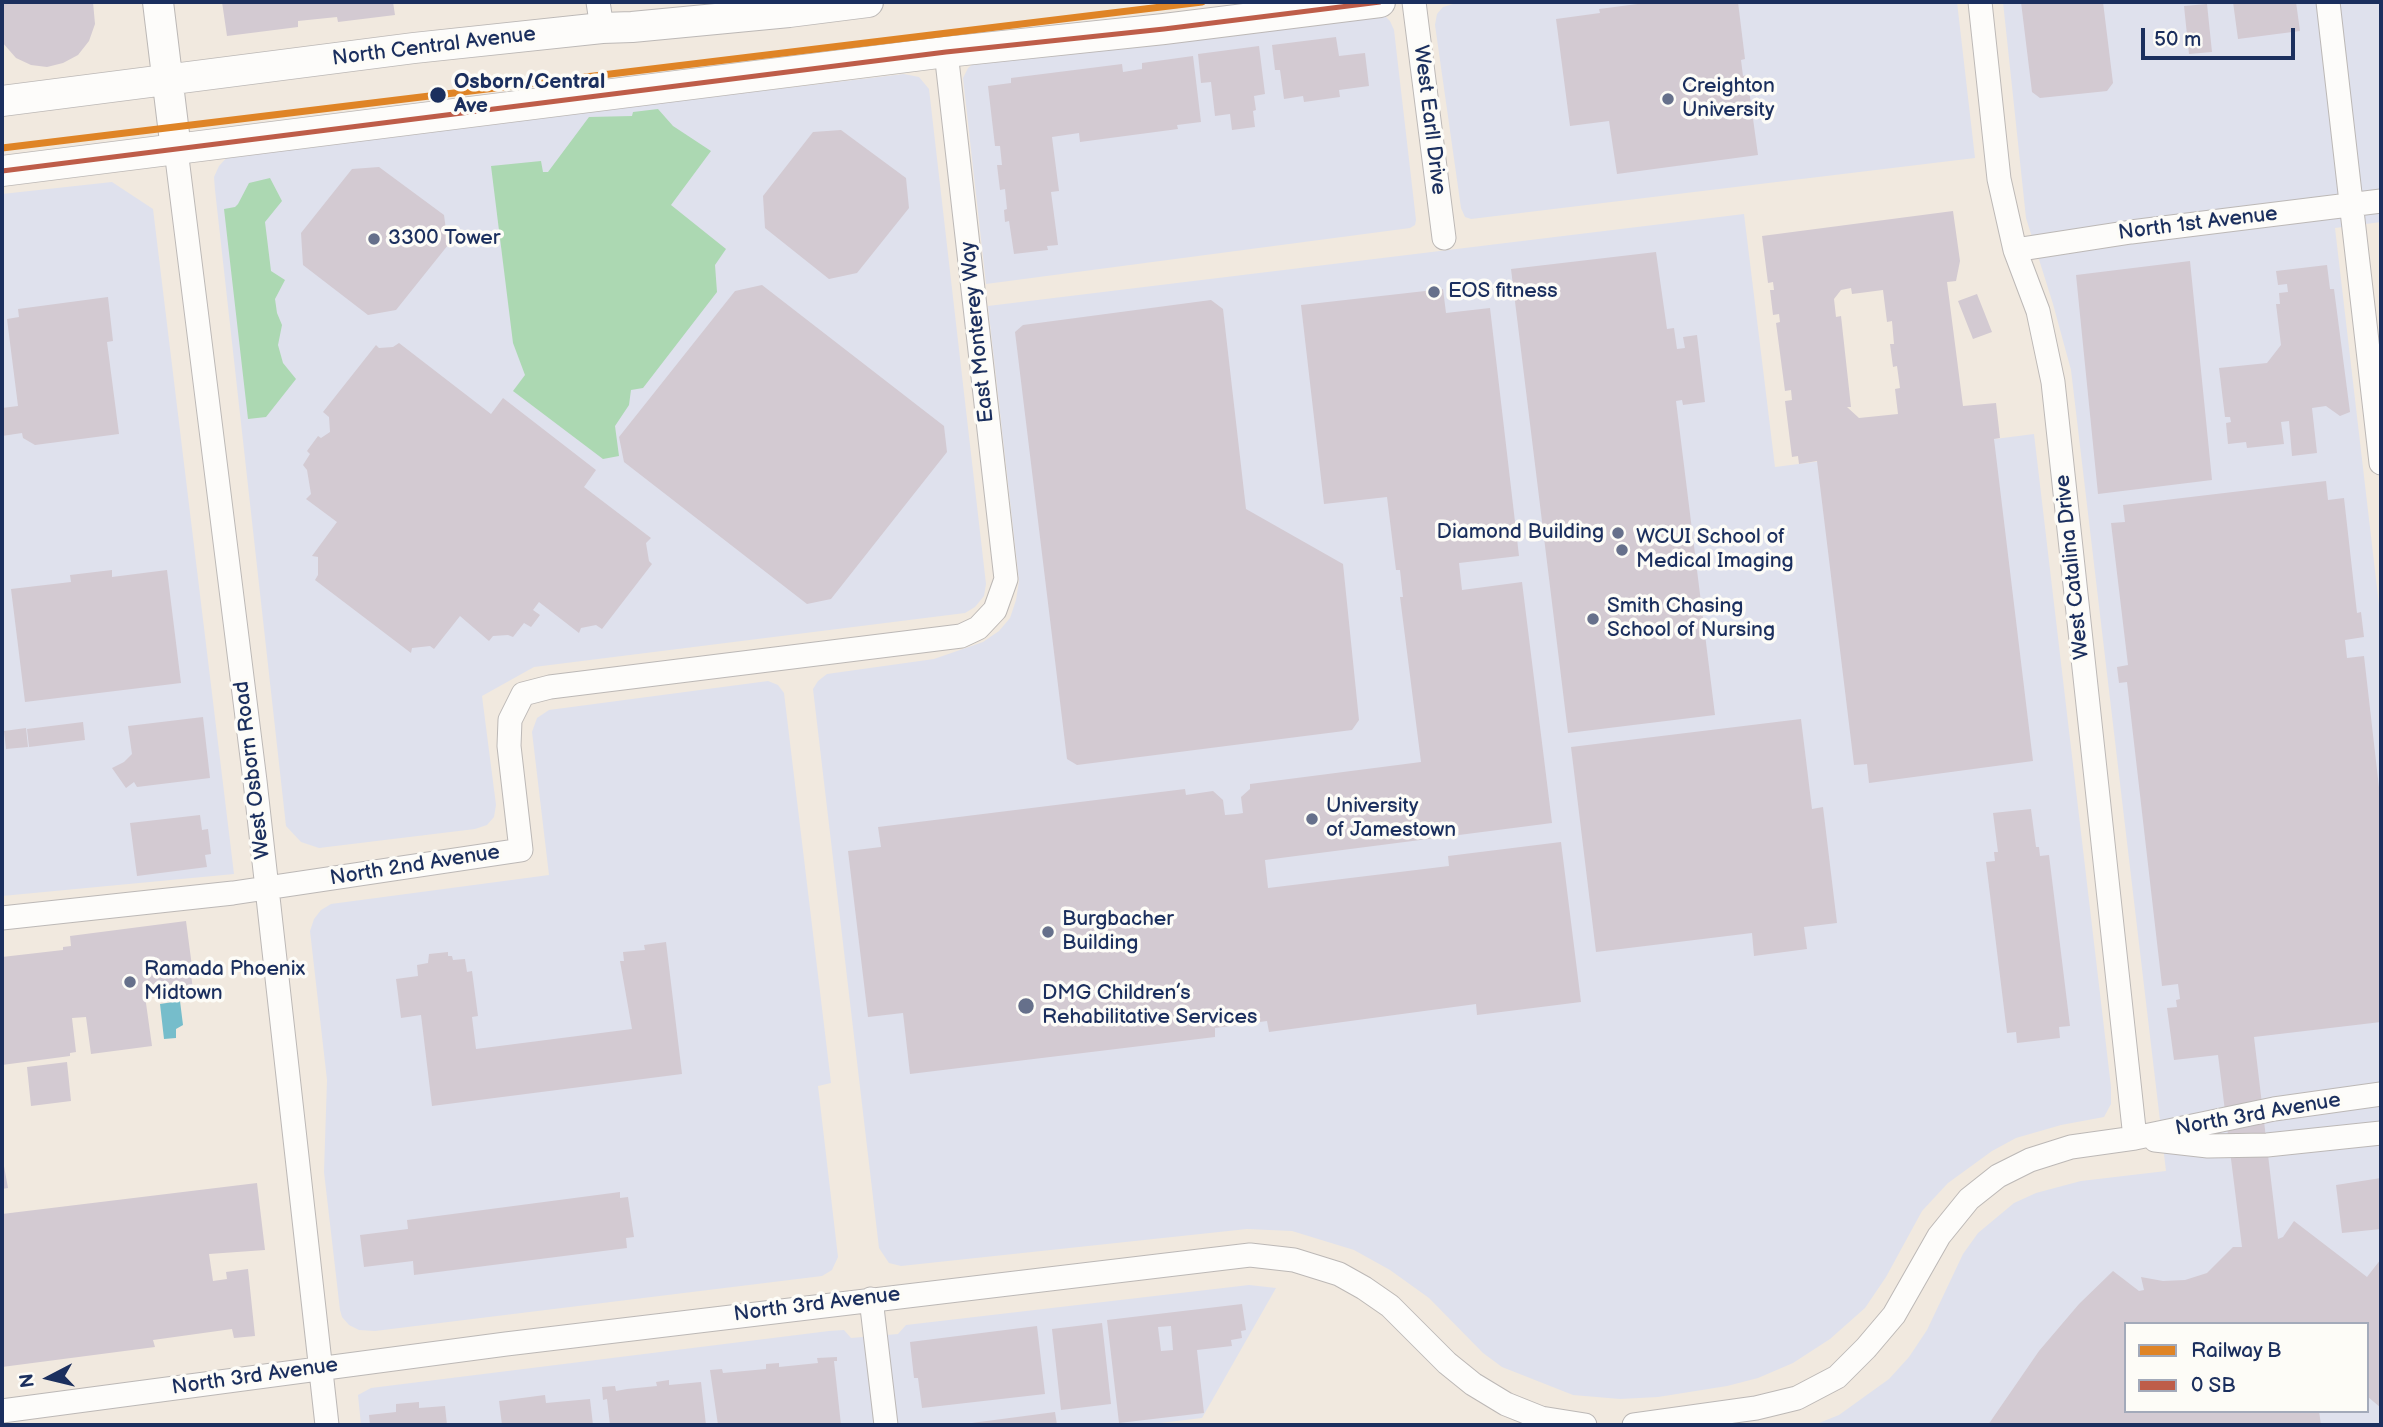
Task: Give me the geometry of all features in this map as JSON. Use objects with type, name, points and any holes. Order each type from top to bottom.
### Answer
[{"type":"main road","name":"West Osborn Road","points":[[158,2],[176,150]]},
{"type":"main road","name":"North Central Avenue","points":[[2,102],[414,48],[600,15],[776,13],[868,2]]},
{"type":"main road","points":[[2,170],[946,52],[1164,29],[1380,2]]},
{"type":"street","name":"West Earll Drive","points":[[1414,2],[1444,238]]},
{"type":"street","name":"West Catalina Drive","points":[[1980,2],[1999,179],[2015,250],[2038,311],[2053,382],[2135,1138]]},
{"type":"street","points":[[2328,2],[2381,463]]},
{"type":"street","name":"East Monterey Way","points":[[946,52],[1006,579],[995,610]]},
{"type":"street","name":"West Osborn Road","points":[[176,150],[268,888],[327,1425]]},
{"type":"street","name":"North 1st Avenue","points":[[2015,250],[2131,232],[2381,201]]},
{"type":"street","name":"North 2nd Avenue","points":[[2,918],[268,888],[521,850],[509,746],[510,720],[523,694],[550,687],[961,636],[978,628],[995,610]]},
{"type":"street","name":"North 3rd Avenue","points":[[1634,1425],[1756,1408],[1797,1398],[1837,1377],[1867,1348],[1894,1315],[1939,1236],[1969,1199],[1998,1176],[2030,1160],[2071,1147],[2135,1138],[2274,1109],[2381,1094]]},
{"type":"street","name":"North 3rd Avenue","points":[[2135,1138],[2208,1146],[2267,1145],[2381,1133]]},
{"type":"street","name":"North 3rd Avenue","points":[[2,1411],[871,1298],[1250,1255],[1294,1260],[1339,1274],[1390,1306],[1447,1363],[1473,1384],[1541,1421],[1585,1425]]},
{"type":"street","points":[[871,1298],[886,1425]]},
{"type":"shaded area","points":[[1460,2],[1957,2],[1975,158],[1471,219],[1465,217],[1461,208],[1435,25],[1437,14],[1443,7]]},
{"type":"shaded area","points":[[2003,2],[2381,2],[2381,222],[2335,228],[2381,622],[2381,1425],[1814,1425],[1839,1415],[1889,1379],[1909,1357],[1927,1330],[1963,1254],[1978,1233],[2014,1203],[2036,1193],[2081,1181],[2166,1171],[2071,370],[2026,218]]},
{"type":"shaded area","points":[[1385,16],[1394,30],[1415,225],[1410,228],[986,284],[963,78],[974,63]]},
{"type":"shaded area","points":[[904,74],[919,77],[929,89],[986,584],[984,596],[975,607],[965,613],[534,667],[482,696],[496,805],[494,817],[487,825],[475,829],[319,848],[301,842],[286,826],[215,190],[214,177],[219,166],[229,155],[236,153]]},
{"type":"shaded area","points":[[112,182],[153,209],[234,874],[2,896],[2,194]]},
{"type":"shaded area","points":[[1744,214],[1775,467],[2034,434],[2111,1087],[2111,1104],[2104,1117],[2061,1125],[2016,1138],[1992,1151],[1948,1183],[1922,1211],[1886,1277],[1865,1308],[1830,1339],[1793,1363],[1758,1378],[1727,1386],[1658,1397],[1620,1399],[1573,1395],[1502,1367],[1483,1353],[1429,1298],[1390,1270],[1354,1250],[1292,1231],[1247,1229],[901,1266],[889,1263],[879,1248],[813,689],[827,674],[934,659],[983,642],[999,631],[1010,618],[1019,581],[988,306]]},
{"type":"shaded area","points":[[768,681],[778,685],[784,693],[831,1083],[818,1086],[838,1257],[832,1270],[822,1276],[375,1331],[359,1330],[349,1325],[340,1310],[324,1172],[327,1080],[310,931],[314,919],[321,910],[331,904],[549,875],[532,732],[537,718],[549,710]]},
{"type":"shaded area","points":[[1249,1285],[1276,1288],[1202,1418],[1143,1425],[361,1425],[358,1395],[371,1388],[829,1331],[844,1330],[851,1338],[898,1334],[906,1325]]},
{"type":"green space","points":[[658,109],[673,126],[711,151],[671,205],[726,249],[715,265],[717,292],[643,388],[631,390],[629,405],[615,426],[619,456],[603,459],[513,391],[525,375],[513,343],[491,166],[541,161],[543,172],[548,172],[589,117],[632,116],[633,112]]},
{"type":"green space","points":[[270,178],[282,201],[265,222],[271,271],[285,280],[275,299],[282,325],[278,345],[283,363],[296,379],[266,417],[248,419],[224,209],[238,204],[249,183]]},
{"type":"water","points":[[180,1001],[183,1025],[176,1029],[176,1038],[164,1039],[160,1004]]},
{"type":"building","points":[[2,2],[93,2],[95,24],[89,41],[78,55],[47,67],[31,65],[16,58],[2,42]]},
{"type":"building","points":[[222,2],[393,2],[395,15],[338,22],[337,17],[298,21],[298,27],[227,36]]},
{"type":"building","points":[[1653,2],[1738,2],[1745,59],[1741,60],[1743,76],[1747,75],[1758,155],[1617,174],[1609,121],[1570,126],[1556,19],[1600,13],[1599,9]]},
{"type":"building","points":[[2021,2],[2103,2],[2113,83],[2107,91],[2040,98],[2032,92]]},
{"type":"building","points":[[2233,2],[2296,2],[2300,31],[2238,39]]},
{"type":"building","points":[[2207,4],[2212,52],[2189,54],[2184,6]]},
{"type":"building","points":[[1336,37],[1339,56],[1365,53],[1369,86],[1339,90],[1340,97],[1304,102],[1303,96],[1284,99],[1280,70],[1275,70],[1272,45]]},
{"type":"building","points":[[1259,46],[1265,94],[1254,96],[1255,127],[1232,130],[1230,114],[1215,116],[1211,82],[1201,83],[1198,54]]},
{"type":"building","points":[[1193,56],[1201,122],[1177,125],[1178,129],[1080,142],[1079,133],[1052,137],[1059,191],[1051,192],[1058,245],[1047,246],[1048,250],[1014,254],[1009,221],[1005,222],[1005,189],[1000,190],[997,165],[1002,165],[1000,146],[995,146],[988,86],[1011,83],[1011,78],[1122,64],[1123,72],[1142,69],[1142,63]]},
{"type":"building","points":[[841,130],[906,178],[909,208],[857,273],[829,279],[765,228],[763,196],[813,132]]},
{"type":"building","name":"3300 Tower","points":[[379,167],[444,215],[448,245],[396,310],[368,315],[303,265],[301,233],[352,169]]},
{"type":"building","points":[[1953,211],[1960,261],[1956,281],[1947,282],[1963,406],[1996,403],[2000,438],[1994,439],[2033,761],[1869,783],[1867,764],[1854,765],[1817,461],[1799,464],[1798,456],[1792,457],[1785,401],[1792,400],[1791,390],[1785,391],[1776,323],[1780,322],[1779,314],[1773,315],[1770,290],[1774,290],[1773,282],[1768,283],[1762,236]],"holes":[[[1851,288],[1852,294],[1883,290],[1887,322],[1892,321],[1894,344],[1890,344],[1893,367],[1897,366],[1900,388],[1895,389],[1898,414],[1859,418],[1847,407],[1851,407],[1841,316],[1836,317],[1834,299],[1841,290]]]},
{"type":"building","name":"Diamond Building","points":[[1656,252],[1667,329],[1674,328],[1677,349],[1685,348],[1683,337],[1697,335],[1705,402],[1683,405],[1682,400],[1676,401],[1715,715],[1568,733],[1511,269]]},
{"type":"building","points":[[2190,261],[2212,480],[2098,494],[2076,275]]},
{"type":"building","points":[[2327,265],[2330,289],[2334,289],[2350,412],[2340,416],[2326,406],[2312,408],[2317,453],[2292,456],[2289,421],[2281,422],[2284,444],[2247,448],[2246,442],[2228,444],[2226,423],[2231,422],[2230,417],[2225,417],[2219,368],[2267,363],[2281,345],[2276,304],[2280,304],[2279,293],[2288,292],[2287,284],[2278,285],[2276,271]]},
{"type":"building","points":[[762,285],[944,426],[947,452],[831,599],[807,604],[624,462],[619,437],[735,291]]},
{"type":"building","points":[[1443,289],[1446,313],[1490,308],[1519,556],[1459,563],[1462,590],[1522,582],[1552,823],[1265,860],[1268,888],[1449,866],[1448,856],[1561,842],[1581,1002],[1477,1015],[1476,1004],[1269,1032],[1267,1021],[1215,1028],[1215,1037],[910,1074],[903,1013],[868,1017],[848,851],[881,847],[878,827],[1185,789],[1186,795],[1213,791],[1223,800],[1225,815],[1237,814],[1243,813],[1241,797],[1250,789],[1250,784],[1421,762],[1400,597],[1403,597],[1400,570],[1396,570],[1387,497],[1324,504],[1301,305]]},
{"type":"building","points":[[1977,294],[1992,332],[1973,339],[1958,301]]},
{"type":"building","points":[[108,297],[113,341],[107,342],[119,434],[35,445],[23,438],[22,433],[2,436],[2,408],[18,406],[7,319],[19,317],[18,309]]},
{"type":"building","points":[[1211,300],[1223,309],[1246,509],[1343,564],[1359,720],[1352,730],[1077,765],[1067,759],[1015,332],[1023,325]]},
{"type":"building","points":[[399,343],[491,414],[503,398],[596,470],[584,487],[651,538],[646,543],[652,564],[602,629],[596,625],[581,628],[579,633],[539,602],[533,610],[540,615],[531,627],[524,623],[513,637],[493,636],[489,641],[460,616],[434,649],[430,646],[412,648],[411,653],[315,580],[318,575],[318,557],[312,556],[337,522],[306,499],[311,494],[307,470],[303,465],[310,454],[307,451],[318,436],[321,438],[330,432],[329,417],[323,412],[376,345],[379,348],[393,347]]},
{"type":"building","points":[[2326,481],[2328,500],[2344,498],[2357,613],[2361,612],[2364,637],[2345,640],[2347,658],[2364,656],[2381,805],[2381,1022],[2254,1037],[2278,1239],[2283,1237],[2294,1221],[2367,1277],[2381,1259],[2381,1408],[2369,1398],[2369,1322],[2124,1322],[2124,1413],[2319,1413],[2321,1425],[1988,1425],[2039,1351],[2079,1304],[2113,1271],[2139,1291],[2144,1290],[2141,1277],[2163,1281],[2185,1280],[2207,1273],[2233,1247],[2242,1247],[2218,1055],[2174,1060],[2167,1008],[2177,1007],[2176,1000],[2180,999],[2178,984],[2162,986],[2127,682],[2119,683],[2117,667],[2128,665],[2111,523],[2125,522],[2123,505]]},
{"type":"building","points":[[112,570],[112,577],[167,570],[181,683],[25,702],[11,589],[71,582],[70,575]]},
{"type":"building","points":[[203,717],[210,778],[137,787],[134,782],[126,788],[112,768],[132,754],[128,726]]},
{"type":"building","points":[[1801,719],[1812,809],[1823,807],[1837,923],[1804,927],[1807,949],[1754,956],[1752,933],[1596,952],[1571,747]]},
{"type":"building","points":[[83,722],[85,740],[29,747],[27,729]]},
{"type":"building","points":[[26,728],[28,747],[6,749],[4,731]]},
{"type":"building","points":[[2031,809],[2036,847],[2039,847],[2040,856],[2049,855],[2070,1026],[2059,1027],[2060,1038],[2017,1043],[2016,1032],[2007,1033],[1986,862],[1995,861],[1994,852],[1998,852],[1993,813]]},
{"type":"building","points":[[200,815],[202,830],[208,829],[211,854],[205,855],[207,867],[137,876],[130,823]]},
{"type":"building","name":"Ramada Phoenix Midtown","points":[[186,921],[193,990],[145,996],[152,1046],[91,1054],[86,1017],[72,1018],[76,1052],[70,1053],[70,1056],[2,1065],[2,957],[63,950],[63,947],[71,946],[70,936]]},
{"type":"building","points":[[666,942],[682,1074],[432,1106],[421,1015],[401,1018],[396,979],[418,976],[417,965],[428,963],[429,954],[448,952],[448,956],[452,956],[453,960],[465,959],[467,972],[472,971],[478,1016],[472,1017],[476,1049],[632,1029],[620,961],[624,961],[623,952],[645,950],[644,945]]},
{"type":"building","points":[[67,1062],[71,1101],[31,1106],[27,1067]]},
{"type":"building","points":[[2,1155],[8,1188],[2,1189]]},
{"type":"building","points":[[2381,1178],[2381,1229],[2342,1233],[2336,1185]]},
{"type":"building","points":[[257,1183],[265,1250],[209,1254],[213,1281],[227,1279],[226,1272],[248,1269],[255,1336],[234,1338],[232,1329],[153,1340],[155,1347],[2,1367],[2,1214]]},
{"type":"building","points":[[620,1192],[620,1198],[628,1197],[634,1237],[626,1238],[627,1248],[414,1275],[413,1261],[364,1267],[360,1235],[408,1229],[407,1220]]},
{"type":"building","points":[[1242,1304],[1246,1330],[1241,1331],[1242,1338],[1231,1340],[1232,1346],[1197,1350],[1204,1413],[1119,1423],[1107,1320]],"holes":[[[1171,1326],[1173,1350],[1161,1351],[1158,1327]]]},
{"type":"building","points":[[1102,1323],[1111,1404],[1061,1410],[1052,1329]]},
{"type":"building","points":[[1037,1326],[1045,1394],[922,1408],[918,1378],[914,1378],[910,1342]]},
{"type":"building","points":[[837,1357],[837,1361],[834,1361],[841,1425],[718,1425],[710,1370],[722,1369],[723,1373],[766,1369],[766,1364],[779,1363],[779,1367],[818,1363],[817,1358]]},
{"type":"building","points":[[669,1380],[669,1385],[701,1382],[706,1425],[610,1425],[607,1399],[603,1400],[602,1387],[615,1386],[616,1391],[657,1386],[656,1382]]},
{"type":"building","points":[[545,1395],[546,1403],[590,1399],[593,1425],[502,1425],[499,1401]]},
{"type":"building","points":[[419,1402],[419,1408],[445,1406],[447,1425],[370,1425],[369,1415],[396,1412],[396,1404]]},
{"type":"building","points":[[1055,1412],[1057,1425],[964,1425],[964,1424]]},
{"type":"rail line","name":"B","points":[[2,148],[1202,2]]},
{"type":"transit line","points":[[2,171],[946,52],[1164,29],[1380,2]]},
{"type":"place","name":"Osborn/Central Ave","points":[[438,95]]},
{"type":"place","name":"Creighton University","points":[[1668,99]]},
{"type":"place","name":"3300 Tower","points":[[374,239]]},
{"type":"place","name":"EOS fitness","points":[[1434,292]]},
{"type":"place","name":"Diamond Building","points":[[1618,533]]},
{"type":"place","name":"WCUI School of Medical Imaging","points":[[1622,550]]},
{"type":"place","name":"Smith Chasing School of Nursing","points":[[1593,619]]},
{"type":"place","name":"University of Jamestown","points":[[1312,819]]},
{"type":"place","name":"Burgbacher Building","points":[[1048,932]]},
{"type":"place","name":"Ramada Phoenix Midtown","points":[[130,982]]},
{"type":"place","name":"DMG Children’s Rehabilitative Services","points":[[1026,1006]]}]
